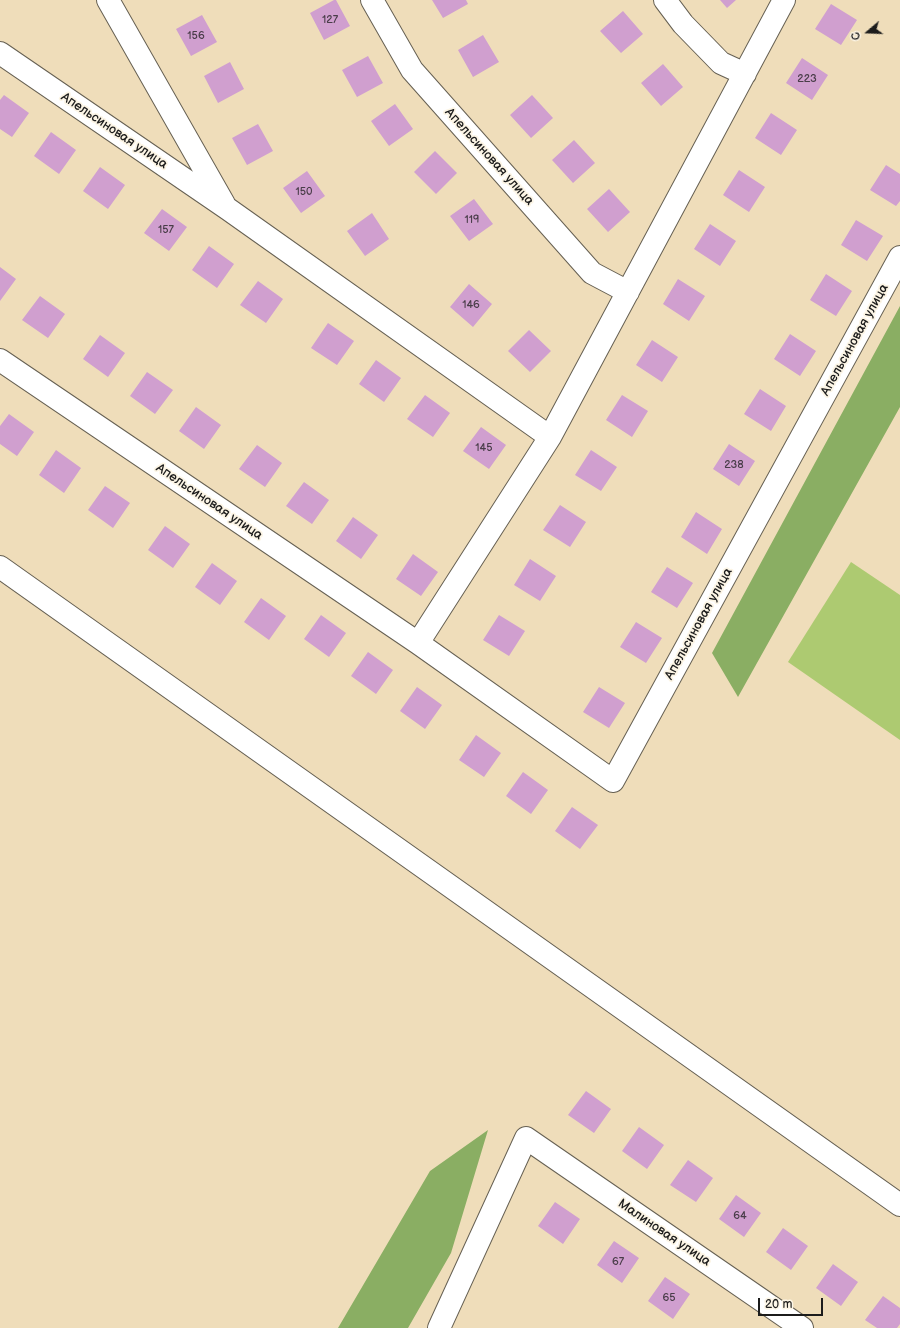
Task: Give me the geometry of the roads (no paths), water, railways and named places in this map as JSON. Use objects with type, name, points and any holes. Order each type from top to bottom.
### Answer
[{"type":"street","name":"Апельсиновая улица","points":[[108,0],[228,209]]},
{"type":"street","name":"Апельсиновая улица","points":[[372,0],[412,70],[592,273],[628,292]]},
{"type":"street","points":[[665,0],[683,24],[721,64],[745,74]]},
{"type":"street","points":[[418,643],[550,437],[784,0]]},
{"type":"street","name":"Апельсиновая улица","points":[[0,53],[228,209],[550,437]]},
{"type":"street","name":"Апельсиновая улица","points":[[0,360],[418,643],[613,781],[900,257]]},
{"type":"street","points":[[0,567],[900,1205]]},
{"type":"street","name":"Малиновая улица","points":[[439,1328],[526,1138],[802,1328]]}]
